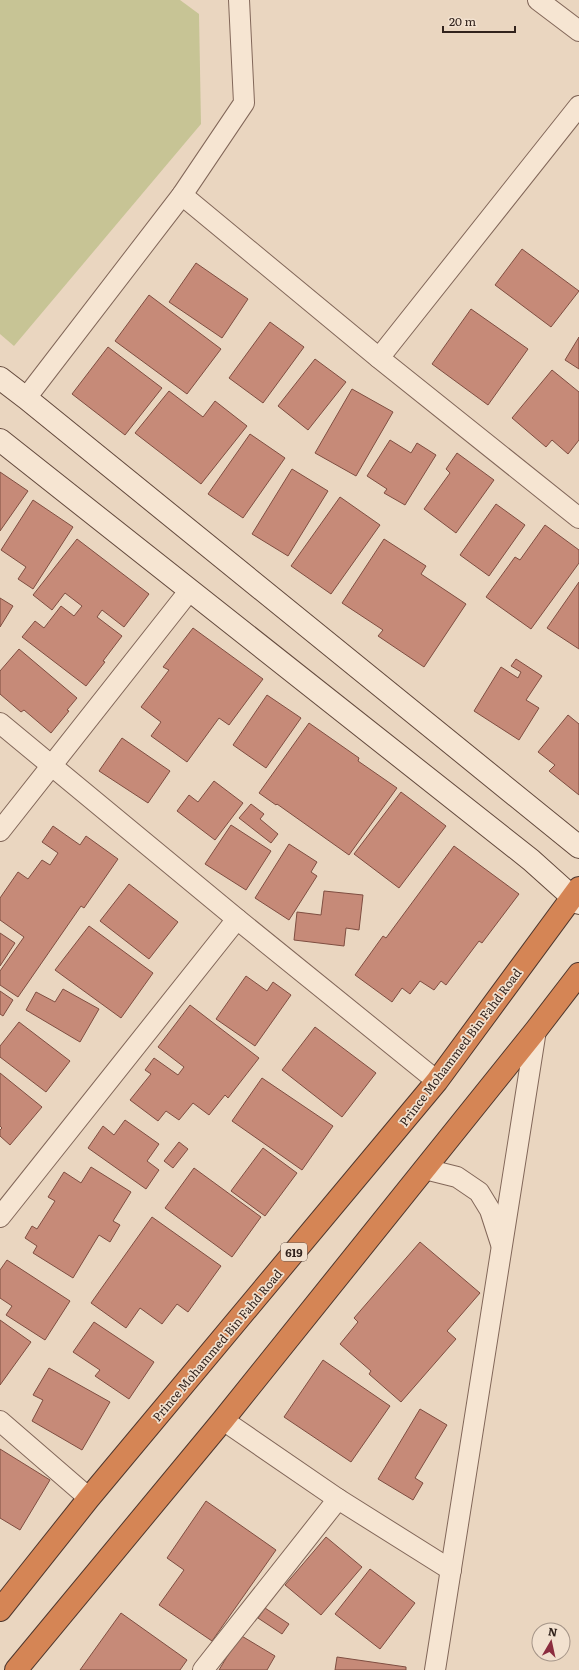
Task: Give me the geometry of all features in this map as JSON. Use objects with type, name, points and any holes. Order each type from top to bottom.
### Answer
[{"type":"highway","name":"Prince Mohammed Bin Fahd Road","points":[[0,1610],[89,1498],[437,1081],[577,896]]},
{"type":"highway","points":[[16,1670],[223,1420],[536,1030],[579,974]]},
{"type":"street","points":[[26,398],[182,195],[244,102],[238,0]]},
{"type":"street","points":[[538,0],[579,31]]},
{"type":"street","points":[[379,358],[579,106]]},
{"type":"street","points":[[182,195],[379,358],[576,509]]},
{"type":"street","points":[[0,378],[579,847]]},
{"type":"street","points":[[0,440],[577,896]]},
{"type":"street","points":[[0,831],[190,590]]},
{"type":"street","points":[[0,723],[237,919],[437,1081]]},
{"type":"street","points":[[0,1217],[237,919]]},
{"type":"street","points":[[435,1670],[502,1247],[498,1211],[536,1030]]},
{"type":"street","points":[[425,1169],[457,1177],[479,1192],[498,1211]]},
{"type":"street","points":[[0,1420],[89,1498]]},
{"type":"street","points":[[223,1420],[338,1499],[451,1570]]},
{"type":"street","points":[[203,1670],[338,1499]]},
{"type":"shaded area","points":[[0,0],[180,0],[199,14],[201,124],[14,346],[0,334]]},
{"type":"building","points":[[522,249],[579,291],[551,327],[495,285]]},
{"type":"building","points":[[196,263],[248,299],[222,338],[169,302]]},
{"type":"building","points":[[149,295],[221,349],[187,394],[115,341]]},
{"type":"building","points":[[471,309],[528,349],[488,405],[432,364]]},
{"type":"building","points":[[270,322],[304,347],[263,403],[229,378]]},
{"type":"building","points":[[579,337],[579,369],[565,360]]},
{"type":"building","points":[[108,347],[162,388],[125,435],[72,394]]},
{"type":"building","points":[[315,359],[346,382],[308,430],[278,406]]},
{"type":"building","points":[[552,370],[579,392],[579,440],[568,454],[552,440],[546,447],[512,418]]},
{"type":"building","points":[[352,389],[393,412],[356,476],[315,453]]},
{"type":"building","points":[[169,391],[203,417],[215,401],[247,426],[201,484],[135,433]]},
{"type":"building","points":[[250,434],[285,458],[243,518],[208,494]]},
{"type":"building","points":[[390,440],[411,453],[417,443],[436,455],[405,505],[384,493],[387,489],[367,476]]},
{"type":"building","points":[[457,453],[494,480],[456,533],[424,509],[450,473],[446,469]]},
{"type":"building","points":[[292,469],[328,491],[288,556],[252,534]]},
{"type":"building","points":[[0,472],[28,491],[0,531]]},
{"type":"building","points":[[340,497],[380,525],[331,594],[291,566]]},
{"type":"building","points":[[33,500],[73,527],[33,589],[18,579],[26,567],[1,550]]},
{"type":"building","points":[[496,504],[525,525],[489,576],[460,555]]},
{"type":"building","points":[[545,525],[579,550],[579,563],[531,629],[486,597],[515,557],[520,560]]},
{"type":"building","points":[[77,539],[149,594],[124,627],[102,610],[97,617],[122,636],[103,661],[105,662],[86,686],[22,637],[35,621],[44,628],[61,606],[74,616],[82,606],[65,593],[52,610],[33,595]]},
{"type":"building","points":[[384,539],[426,566],[421,574],[466,604],[424,667],[378,636],[383,630],[342,603]]},
{"type":"building","points":[[579,582],[579,649],[547,628]]},
{"type":"building","points":[[0,598],[13,606],[0,627]]},
{"type":"building","points":[[193,628],[263,679],[229,725],[219,718],[187,762],[151,736],[161,722],[141,707],[169,670],[163,667]]},
{"type":"building","points":[[19,649],[77,698],[67,710],[69,711],[51,733],[24,710],[21,712],[0,694],[0,671]]},
{"type":"building","points":[[516,659],[542,676],[526,700],[539,708],[519,740],[474,711],[501,667],[518,678],[521,672],[511,666]]},
{"type":"building","points":[[267,695],[301,718],[266,768],[233,745]]},
{"type":"building","points":[[568,715],[579,724],[579,795],[549,771],[555,765],[538,752]]},
{"type":"building","points":[[309,723],[359,758],[358,761],[397,788],[349,855],[259,793]]},
{"type":"building","points":[[122,738],[170,771],[148,803],[99,771]]},
{"type":"building","points":[[214,781],[243,803],[215,840],[177,811],[189,795],[198,802]]},
{"type":"building","points":[[401,792],[446,826],[399,888],[354,854]]},
{"type":"building","points":[[251,804],[264,814],[260,819],[278,834],[271,843],[239,818]]},
{"type":"building","points":[[231,825],[271,851],[246,890],[205,864]]},
{"type":"building","points":[[53,826],[80,845],[86,836],[118,859],[84,908],[81,906],[18,997],[0,985],[0,971],[24,937],[0,920],[0,898],[18,872],[28,879],[42,860],[50,865],[58,853],[42,842]]},
{"type":"building","points":[[289,844],[317,862],[311,872],[317,876],[289,920],[255,898]]},
{"type":"building","points":[[454,846],[519,894],[482,943],[479,941],[446,985],[441,981],[434,990],[420,981],[410,994],[402,988],[392,1002],[355,975],[383,936],[386,938]]},
{"type":"building","points":[[129,884],[178,922],[149,959],[100,921]]},
{"type":"building","points":[[324,891],[363,895],[359,930],[346,928],[344,946],[294,940],[297,912],[321,915]]},
{"type":"building","points":[[89,926],[153,973],[121,1018],[55,970]]},
{"type":"building","points":[[0,933],[15,943],[0,966]]},
{"type":"building","points":[[246,976],[267,991],[273,982],[291,995],[255,1046],[216,1019]]},
{"type":"building","points":[[63,989],[99,1009],[80,1042],[26,1010],[36,992],[55,1002]]},
{"type":"building","points":[[0,991],[13,1000],[3,1016],[0,1014]]},
{"type":"building","points":[[190,1005],[259,1058],[228,1098],[225,1095],[209,1115],[193,1103],[179,1120],[166,1111],[158,1121],[130,1100],[151,1074],[145,1070],[154,1058],[178,1075],[184,1067],[158,1047]]},
{"type":"building","points":[[19,1022],[70,1061],[46,1092],[0,1057],[0,1046]]},
{"type":"building","points":[[315,1027],[376,1073],[342,1117],[282,1070]]},
{"type":"building","points":[[0,1073],[42,1107],[10,1145],[0,1136],[0,1130],[2,1128],[0,1126]]},
{"type":"building","points":[[262,1078],[333,1126],[302,1170],[232,1121]]},
{"type":"building","points":[[125,1120],[159,1144],[147,1161],[159,1170],[146,1189],[88,1148],[103,1126],[114,1135]]},
{"type":"building","points":[[179,1142],[188,1149],[173,1168],[164,1161]]},
{"type":"building","points":[[263,1148],[297,1173],[265,1216],[231,1191]]},
{"type":"building","points":[[91,1167],[131,1192],[113,1221],[120,1225],[110,1242],[99,1235],[73,1278],[33,1253],[37,1246],[25,1238],[32,1226],[37,1229],[55,1201],[48,1197],[64,1172],[81,1183]]},
{"type":"building","points":[[194,1168],[261,1217],[232,1257],[165,1208]]},
{"type":"building","points":[[152,1217],[221,1266],[188,1312],[177,1304],[162,1324],[140,1308],[126,1328],[91,1303]]},
{"type":"building","points":[[420,1242],[480,1293],[447,1331],[456,1339],[401,1402],[369,1374],[371,1371],[340,1344],[358,1322],[354,1318]]},
{"type":"building","points":[[7,1260],[70,1301],[45,1340],[6,1315],[12,1306],[0,1298],[0,1270]]},
{"type":"building","points":[[0,1320],[31,1342],[0,1385]]},
{"type":"building","points":[[94,1322],[154,1362],[129,1399],[95,1376],[100,1370],[73,1352]]},
{"type":"building","points":[[323,1360],[390,1406],[351,1462],[284,1417]]},
{"type":"building","points":[[49,1368],[110,1402],[82,1450],[32,1421],[43,1400],[33,1395]]},
{"type":"building","points":[[420,1409],[447,1425],[415,1478],[423,1483],[413,1500],[378,1479]]},
{"type":"building","points":[[0,1449],[50,1480],[20,1530],[0,1518]]},
{"type":"building","points":[[206,1501],[276,1550],[212,1641],[159,1605],[184,1570],[167,1558]]},
{"type":"building","points":[[326,1537],[362,1567],[321,1615],[285,1585]]},
{"type":"building","points":[[370,1569],[415,1603],[380,1649],[335,1614]]},
{"type":"building","points":[[265,1608],[289,1624],[282,1634],[258,1618]]},
{"type":"building","points":[[121,1613],[187,1660],[180,1670],[80,1670]]},
{"type":"building","points":[[240,1635],[275,1656],[267,1670],[219,1670]]},
{"type":"building","points":[[337,1657],[406,1667],[406,1670],[335,1670]]}]
